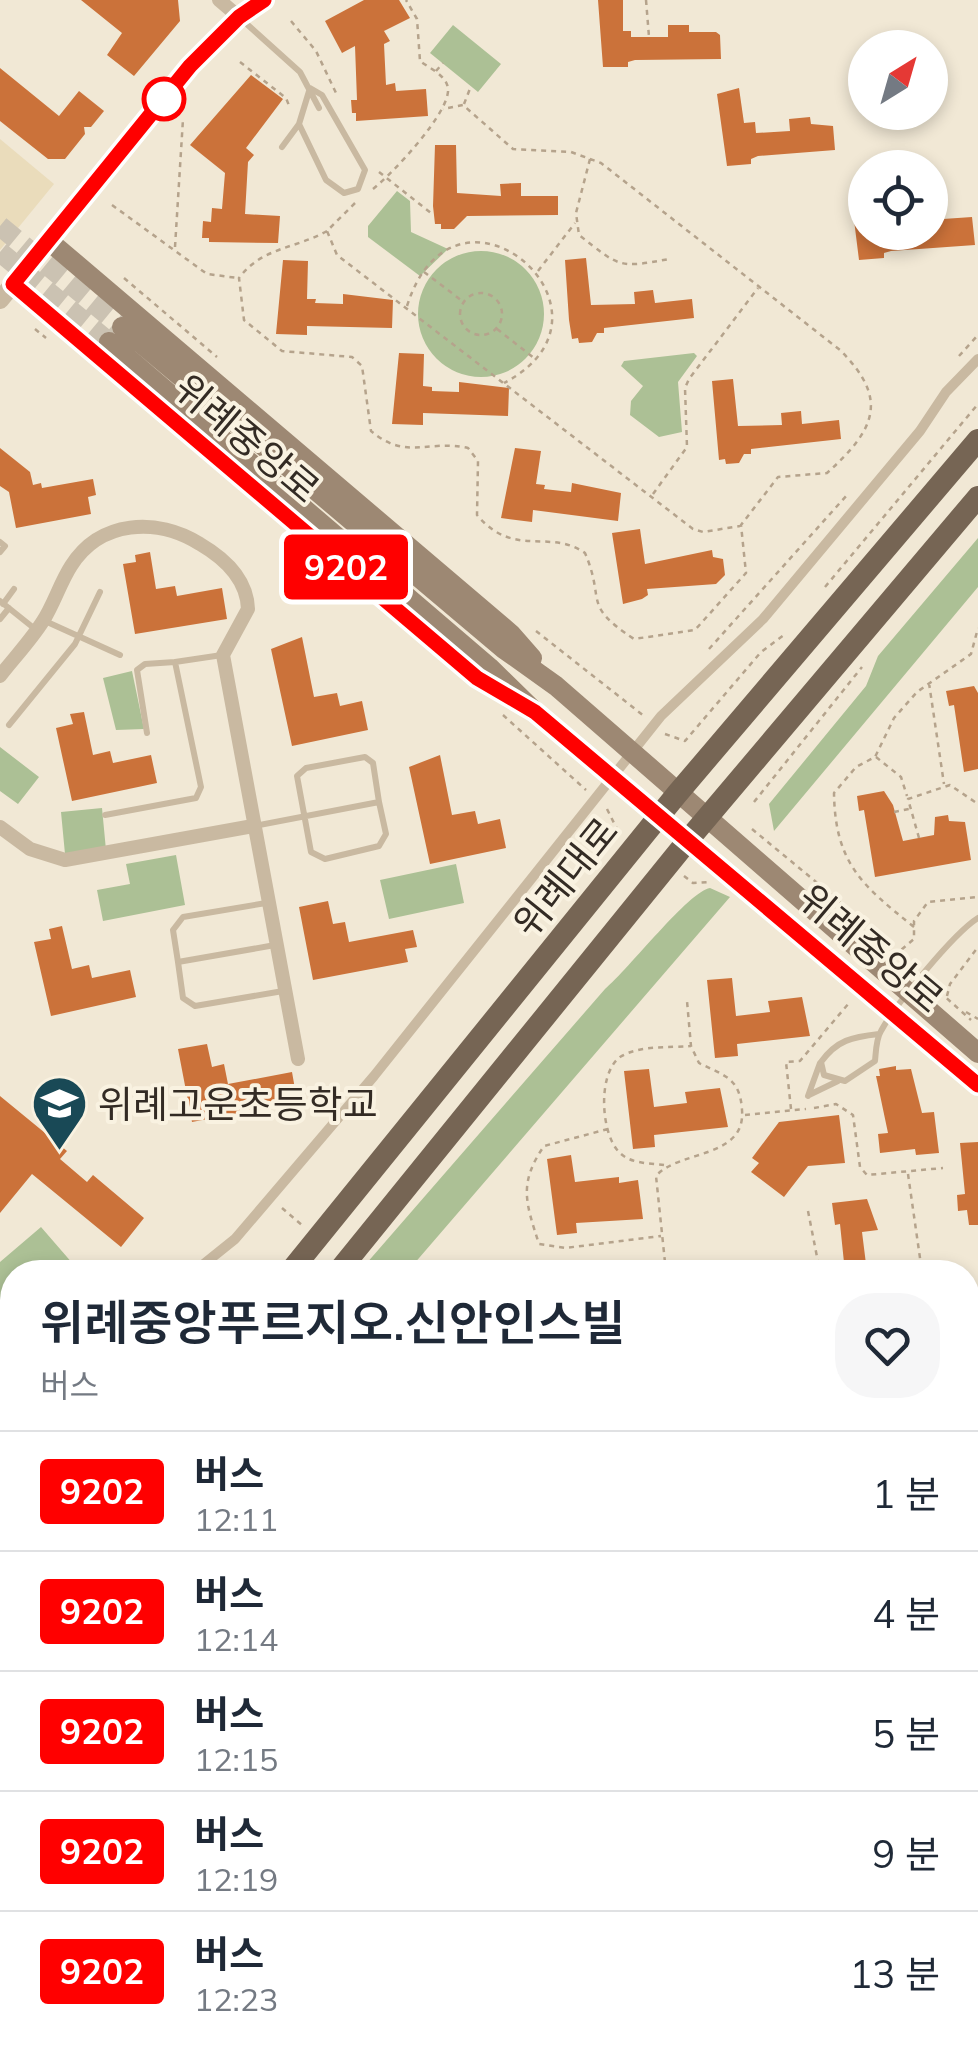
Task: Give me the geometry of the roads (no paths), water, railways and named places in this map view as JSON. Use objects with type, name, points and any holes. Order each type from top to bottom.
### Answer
[{"type":"main road","name":"위례중앙로","points":[[49,241],[511,634],[556,686]]},
{"type":"main road","name":"위례중앙로","points":[[6,292],[477,678],[535,712]]},
{"type":"main road","name":"위례중앙로","points":[[978,1053],[556,686],[115,334],[490,666],[535,712],[978,1085]]},
{"type":"main road","name":"위례대로","points":[[300,1260],[678,794],[978,440]]},
{"type":"main road","name":"위례대로","points":[[348,1260],[689,839],[978,497]]},
{"type":"street","points":[[219,0],[239,17]]},
{"type":"street","points":[[6,292],[190,66],[239,17],[264,0]]},
{"type":"street","points":[[209,1260],[234,1239],[361,1092],[660,716],[763,619],[920,431],[946,392],[978,359]]},
{"type":"street","points":[[0,676],[40,625],[72,565],[88,547],[122,528],[156,526],[210,549],[243,584],[248,609],[223,655],[298,1059]]},
{"type":"street","points":[[0,828],[30,849],[65,860],[253,826]]},
{"type":"lane","points":[[239,17],[300,72],[319,108]]},
{"type":"lane","points":[[282,147],[297,127],[310,88]]},
{"type":"lane","points":[[297,127],[326,180],[344,194],[358,189],[366,170],[322,95],[310,88]]},
{"type":"lane","points":[[0,542],[5,546],[0,552]]},
{"type":"lane","points":[[0,620],[14,589]]},
{"type":"lane","points":[[9,725],[79,637],[100,592]]},
{"type":"lane","points":[[4,604],[40,625],[120,656]]},
{"type":"lane","points":[[147,732],[137,670],[145,664],[223,655]]},
{"type":"lane","points":[[105,815],[196,798],[201,788],[174,662]]},
{"type":"lane","points":[[366,757],[373,764],[386,834],[379,846],[325,859],[311,852],[304,816],[297,776],[306,768],[366,757]]},
{"type":"lane","points":[[253,826],[379,802]]},
{"type":"lane","points":[[268,903],[183,917],[173,930],[183,998],[195,1006],[284,990]]},
{"type":"lane","points":[[878,1034],[848,1038],[831,1048],[808,1096],[875,1061],[878,1034],[978,918]]},
{"type":"lane","points":[[178,962],[276,944]]},
{"type":"lane","points":[[821,1062],[824,1074],[840,1080]]},
{"type":"tunnel","points":[[0,226],[122,327]]},
{"type":"tunnel","points":[[0,252],[109,342]]},
{"type":"place","name":"위례고운초등학교","points":[[59,1153]]}]
